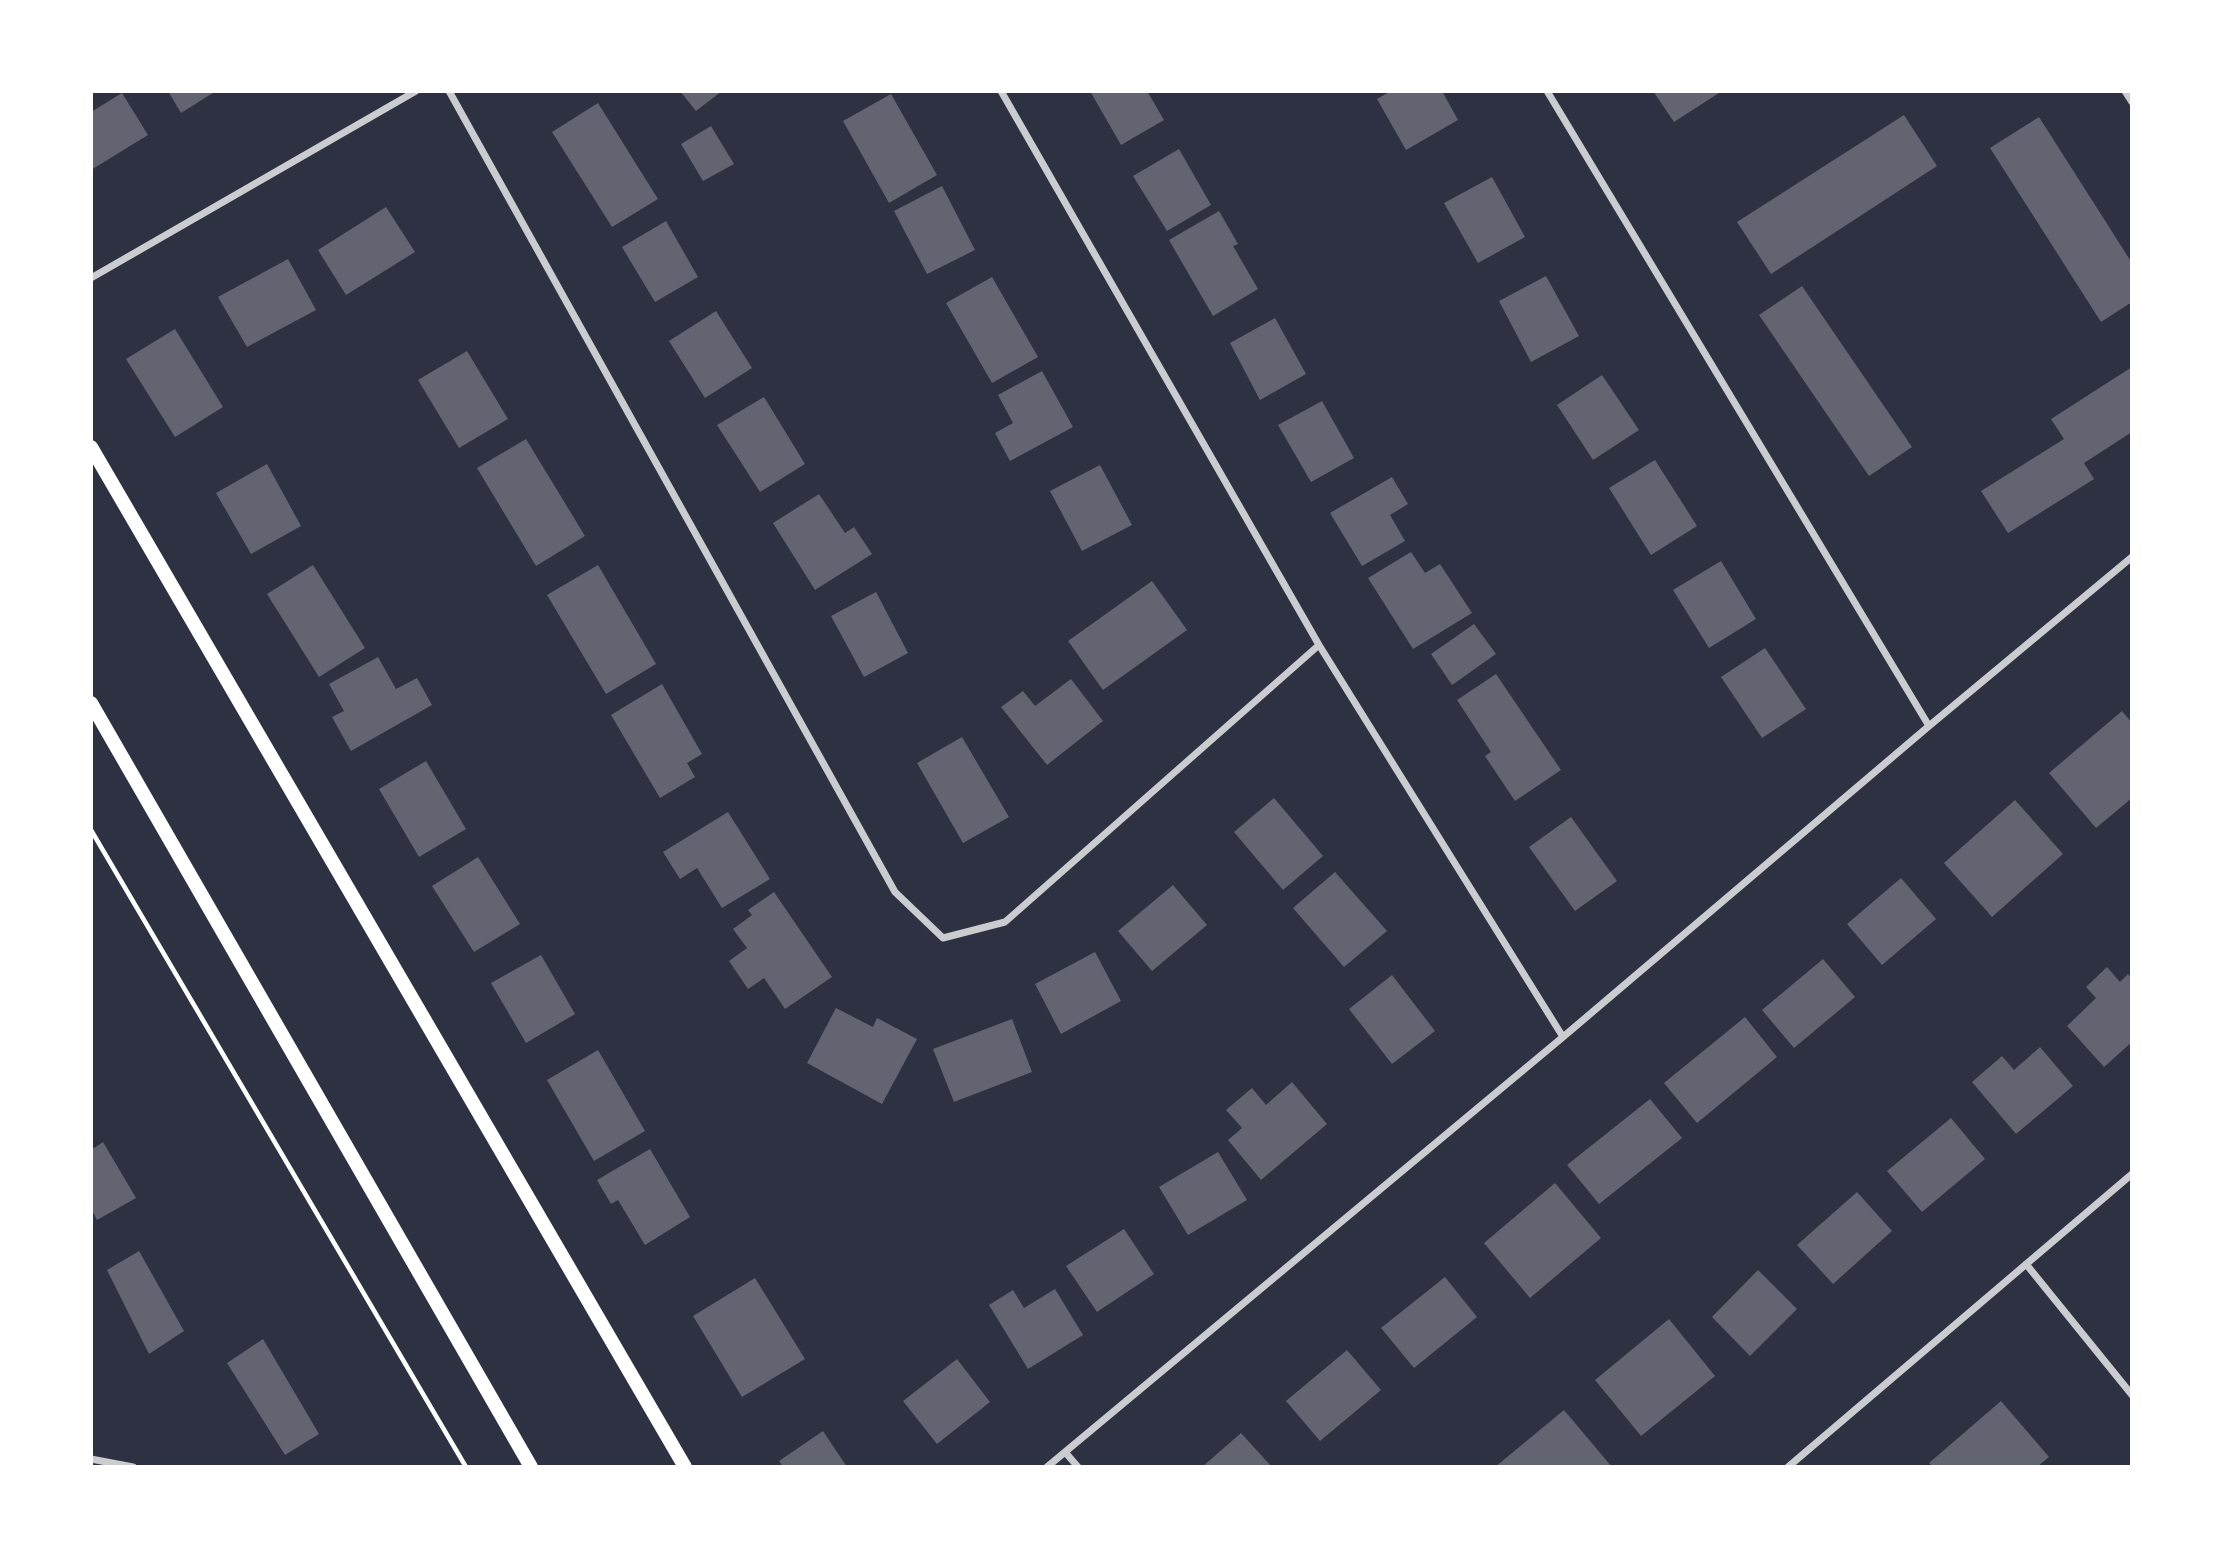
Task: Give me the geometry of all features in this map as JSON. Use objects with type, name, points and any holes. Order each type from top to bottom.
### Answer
[{"type":"main road","points":[[91,447],[685,1467]]},
{"type":"main road","points":[[91,703],[531,1467]]},
{"type":"street","points":[[91,278],[416,91]]},
{"type":"street","points":[[449,91],[895,892],[943,937],[1005,922],[1319,645]]},
{"type":"street","points":[[1001,91],[1319,645],[1563,1037]]},
{"type":"street","points":[[1547,91],[1929,726]]},
{"type":"street","points":[[2125,91],[2132,102]]},
{"type":"street","points":[[1047,1467],[1563,1037],[2132,557]]},
{"type":"street","points":[[1788,1467],[2132,1174]]},
{"type":"street","points":[[2026,1264],[2132,1395]]},
{"type":"street","points":[[1065,1452],[1077,1467]]},
{"type":"street","points":[[91,1459],[133,1467]]},
{"type":"path","points":[[91,830],[466,1467]]},
{"type":"building","points":[[168,91],[216,91],[181,113]]},
{"type":"building","points":[[680,91],[722,91],[696,111]]},
{"type":"building","points":[[1090,91],[1147,91],[1164,120],[1121,145]]},
{"type":"building","points":[[1391,91],[1442,91],[1458,120],[1406,150],[1377,99]]},
{"type":"building","points":[[1653,91],[1722,91],[1674,122]]},
{"type":"building","points":[[122,93],[148,135],[91,170],[91,112]]},
{"type":"building","points":[[891,94],[937,175],[889,203],[843,121]]},
{"type":"building","points":[[598,103],[658,199],[612,227],[552,132]]},
{"type":"building","points":[[1904,115],[1937,166],[1771,274],[1737,222]]},
{"type":"building","points":[[2039,117],[2132,263],[2132,302],[2101,322],[1990,148]]},
{"type":"building","points":[[711,126],[734,164],[703,181],[681,144]]},
{"type":"building","points":[[1179,149],[1211,205],[1167,231],[1133,176]]},
{"type":"building","points":[[1492,177],[1525,237],[1478,263],[1444,203]]},
{"type":"building","points":[[942,186],[975,250],[927,274],[894,211]]},
{"type":"building","points":[[386,207],[415,252],[346,295],[318,250]]},
{"type":"building","points":[[1219,211],[1238,244],[1233,246],[1258,289],[1213,316],[1169,240]]},
{"type":"building","points":[[666,221],[698,277],[655,302],[622,247]]},
{"type":"building","points":[[288,259],[316,310],[247,347],[218,297]]},
{"type":"building","points":[[1546,276],[1579,336],[1531,362],[1499,301]]},
{"type":"building","points":[[992,277],[1038,357],[992,383],[946,303]]},
{"type":"building","points":[[1802,286],[1912,447],[1869,476],[1759,315]]},
{"type":"building","points":[[716,311],[752,368],[705,398],[669,341]]},
{"type":"building","points":[[1275,318],[1306,374],[1260,400],[1230,343]]},
{"type":"building","points":[[175,329],[223,407],[175,437],[126,359]]},
{"type":"building","points":[[467,351],[508,419],[459,448],[418,380]]},
{"type":"building","points":[[2132,367],[2132,432],[2084,463],[2094,479],[2008,533],[1981,491],[2064,439],[2051,419]]},
{"type":"building","points":[[1042,371],[1073,427],[1010,461],[995,433],[1013,423],[998,395]]},
{"type":"building","points":[[1602,375],[1639,430],[1593,460],[1557,405]]},
{"type":"building","points":[[764,397],[805,464],[760,492],[717,425]]},
{"type":"building","points":[[1322,401],[1354,458],[1311,482],[1278,425]]},
{"type":"building","points":[[526,439],[585,536],[536,566],[477,468]]},
{"type":"building","points":[[1655,460],[1697,526],[1651,555],[1609,488]]},
{"type":"building","points":[[267,464],[301,526],[251,554],[216,493]]},
{"type":"building","points":[[1100,465],[1132,525],[1082,551],[1050,491]]},
{"type":"building","points":[[1392,477],[1408,504],[1390,515],[1405,541],[1362,566],[1330,513]]},
{"type":"building","points":[[819,494],[845,533],[854,527],[872,554],[815,590],[773,523]]},
{"type":"building","points":[[1411,552],[1425,573],[1440,564],[1472,613],[1413,649],[1368,578]]},
{"type":"building","points":[[1721,561],[1756,619],[1709,648],[1673,590]]},
{"type":"building","points":[[313,565],[365,648],[319,677],[267,594]]},
{"type":"building","points":[[598,565],[656,664],[606,694],[547,595]]},
{"type":"building","points":[[1152,581],[1187,630],[1103,690],[1068,641]]},
{"type":"building","points":[[876,592],[908,653],[864,677],[831,616]]},
{"type":"building","points":[[1474,624],[1496,654],[1452,685],[1431,654]]},
{"type":"building","points":[[1765,648],[1806,709],[1762,738],[1721,677]]},
{"type":"building","points":[[378,657],[396,689],[417,678],[432,705],[351,751],[332,717],[344,711],[329,684]]},
{"type":"building","points":[[1496,674],[1561,770],[1515,801],[1485,756],[1491,752],[1457,700]]},
{"type":"building","points":[[1071,679],[1103,721],[1047,765],[1001,707],[1023,691],[1035,706]]},
{"type":"building","points":[[662,684],[702,754],[687,763],[695,777],[660,798],[611,715]]},
{"type":"building","points":[[2122,711],[2132,723],[2132,798],[2096,828],[2049,773]]},
{"type":"building","points":[[962,737],[1009,817],[963,843],[917,763]]},
{"type":"building","points":[[426,761],[466,829],[419,857],[379,789]]},
{"type":"building","points":[[1274,798],[1323,856],[1283,890],[1234,832]]},
{"type":"building","points":[[2015,800],[2063,854],[1992,917],[1944,863]]},
{"type":"building","points":[[728,812],[770,879],[722,908],[697,868],[680,879],[663,852]]},
{"type":"building","points":[[1571,817],[1617,881],[1575,911],[1529,847]]},
{"type":"building","points":[[478,857],[520,924],[474,952],[432,886]]},
{"type":"building","points":[[1335,872],[1387,931],[1344,967],[1293,908]]},
{"type":"building","points":[[1901,878],[1936,919],[1882,965],[1847,924]]},
{"type":"building","points":[[1173,885],[1207,925],[1152,971],[1118,931]]},
{"type":"building","points":[[774,892],[832,977],[785,1009],[764,978],[748,989],[729,961],[747,948],[733,929],[752,915],[748,910]]},
{"type":"building","points":[[1095,952],[1121,1001],[1061,1034],[1035,984]]},
{"type":"building","points":[[541,955],[575,1014],[526,1043],[491,983]]},
{"type":"building","points":[[1823,959],[1855,997],[1794,1048],[1762,1010]]},
{"type":"building","points":[[2107,967],[2120,982],[2128,974],[2132,979],[2132,1042],[2104,1067],[2067,1026],[2096,998],[2086,987]]},
{"type":"building","points":[[1392,975],[1435,1031],[1392,1064],[1349,1009]]},
{"type":"building","points":[[836,1008],[873,1027],[877,1018],[917,1039],[882,1104],[807,1063]]},
{"type":"building","points":[[1745,1017],[1777,1057],[1697,1123],[1664,1083]]},
{"type":"building","points":[[1012,1019],[1032,1072],[954,1102],[933,1049]]},
{"type":"building","points":[[2040,1047],[2073,1086],[2016,1134],[1972,1082],[2002,1056],[2014,1070]]},
{"type":"building","points":[[598,1050],[645,1131],[594,1161],[547,1080]]},
{"type":"building","points":[[1292,1082],[1327,1124],[1261,1180],[1228,1140],[1242,1128],[1226,1110],[1252,1088],[1266,1105]]},
{"type":"building","points":[[1650,1099],[1682,1138],[1599,1204],[1567,1165]]},
{"type":"building","points":[[1951,1118],[1985,1159],[1922,1212],[1887,1171]]},
{"type":"building","points":[[103,1142],[136,1198],[97,1220],[91,1208],[91,1150]]},
{"type":"building","points":[[650,1149],[690,1217],[645,1245],[618,1200],[611,1204],[597,1180]]},
{"type":"building","points":[[1218,1152],[1247,1200],[1188,1235],[1159,1187]]},
{"type":"building","points":[[1555,1183],[1601,1238],[1530,1298],[1484,1243]]},
{"type":"building","points":[[1857,1192],[1892,1231],[1833,1284],[1797,1245]]},
{"type":"building","points":[[1124,1229],[1154,1274],[1097,1312],[1066,1266]]},
{"type":"building","points":[[139,1251],[184,1331],[149,1354],[107,1270]]},
{"type":"building","points":[[1758,1270],[1797,1309],[1750,1356],[1712,1317]]},
{"type":"building","points":[[1445,1277],[1477,1317],[1414,1368],[1381,1328]]},
{"type":"building","points":[[755,1278],[805,1359],[742,1397],[693,1316]]},
{"type":"building","points":[[1055,1289],[1083,1335],[1028,1369],[989,1305],[1013,1290],[1024,1308]]},
{"type":"building","points":[[1669,1319],[1715,1376],[1641,1436],[1595,1380]]},
{"type":"building","points":[[263,1339],[319,1434],[285,1455],[227,1363]]},
{"type":"building","points":[[1347,1350],[1381,1390],[1320,1441],[1286,1401]]},
{"type":"building","points":[[957,1359],[990,1402],[937,1444],[903,1401]]},
{"type":"building","points":[[2001,1401],[2049,1457],[2037,1467],[1933,1467],[1929,1463]]},
{"type":"building","points":[[1564,1410],[1612,1467],[1495,1467]]},
{"type":"building","points":[[823,1431],[847,1467],[783,1467],[779,1461]]},
{"type":"building","points":[[1241,1433],[1272,1467],[1202,1467]]}]
